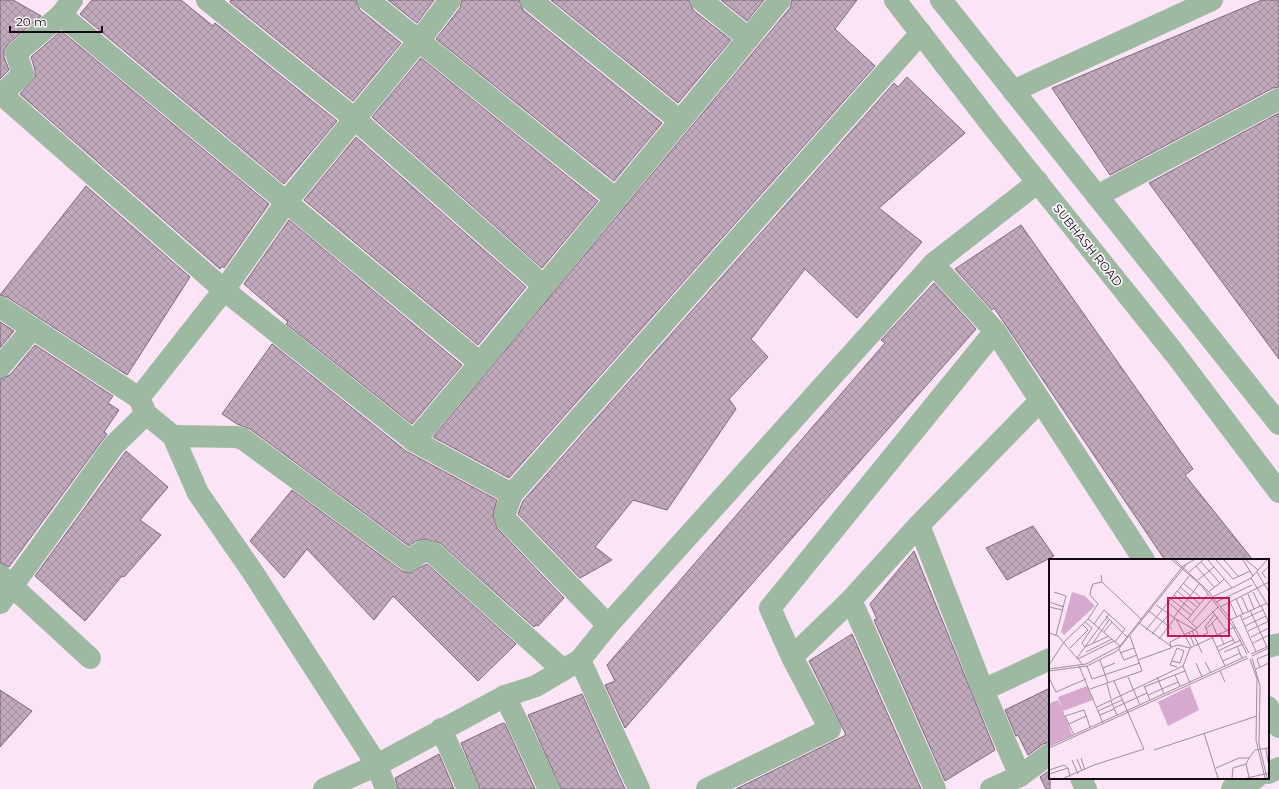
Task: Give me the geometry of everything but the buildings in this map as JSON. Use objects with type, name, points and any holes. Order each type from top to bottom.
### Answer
[{"type":"street","points":[[207,0],[355,119],[544,286]]},
{"type":"street","points":[[368,0],[418,42],[616,199]]},
{"type":"street","points":[[0,603],[7,581],[143,406],[287,201],[418,42],[450,0]]},
{"type":"street","points":[[531,0],[680,121]]},
{"type":"street","points":[[701,0],[748,38]]},
{"type":"street","points":[[414,441],[780,0]]},
{"type":"street","name":"SUBHASH ROAD","points":[[895,0],[1175,354],[1279,492]]},
{"type":"street","points":[[941,0],[1279,424]]},
{"type":"street","points":[[1013,91],[1212,0]]},
{"type":"street","points":[[480,363],[287,201],[66,7],[16,53],[24,74],[1,95],[224,290],[414,441],[512,494]]},
{"type":"street","points":[[608,625],[506,520],[505,513],[512,494],[921,33]]},
{"type":"street","points":[[1097,196],[1279,99]]},
{"type":"street","points":[[324,789],[377,765],[441,729],[505,696],[536,686],[572,665],[933,264],[1038,182]]},
{"type":"street","points":[[933,264],[995,331],[1143,559]]},
{"type":"street","points":[[0,307],[33,328],[143,406],[173,436],[198,493],[252,571],[377,765],[386,789]]},
{"type":"street","points":[[0,367],[33,328]]},
{"type":"street","points":[[708,789],[830,729],[792,657],[770,608],[995,331]]},
{"type":"street","points":[[792,657],[851,600],[920,525],[1040,400]]},
{"type":"street","points":[[173,436],[237,437],[243,439],[409,561],[423,550],[432,552],[572,665],[639,789]]},
{"type":"street","points":[[920,525],[983,690],[1005,784],[1049,755]]},
{"type":"street","points":[[7,581],[90,658]]},
{"type":"street","points":[[851,600],[935,789]]},
{"type":"street","points":[[1269,647],[1279,644]]},
{"type":"street","points":[[983,690],[1049,659]]},
{"type":"street","points":[[505,696],[549,789]]},
{"type":"street","points":[[1269,709],[1279,727]]},
{"type":"street","points":[[441,729],[468,789]]},
{"type":"street","points":[[1269,773],[1279,768]]},
{"type":"street","points":[[1081,779],[1086,789]]},
{"type":"street","points":[[1232,789],[1254,779]]}]
